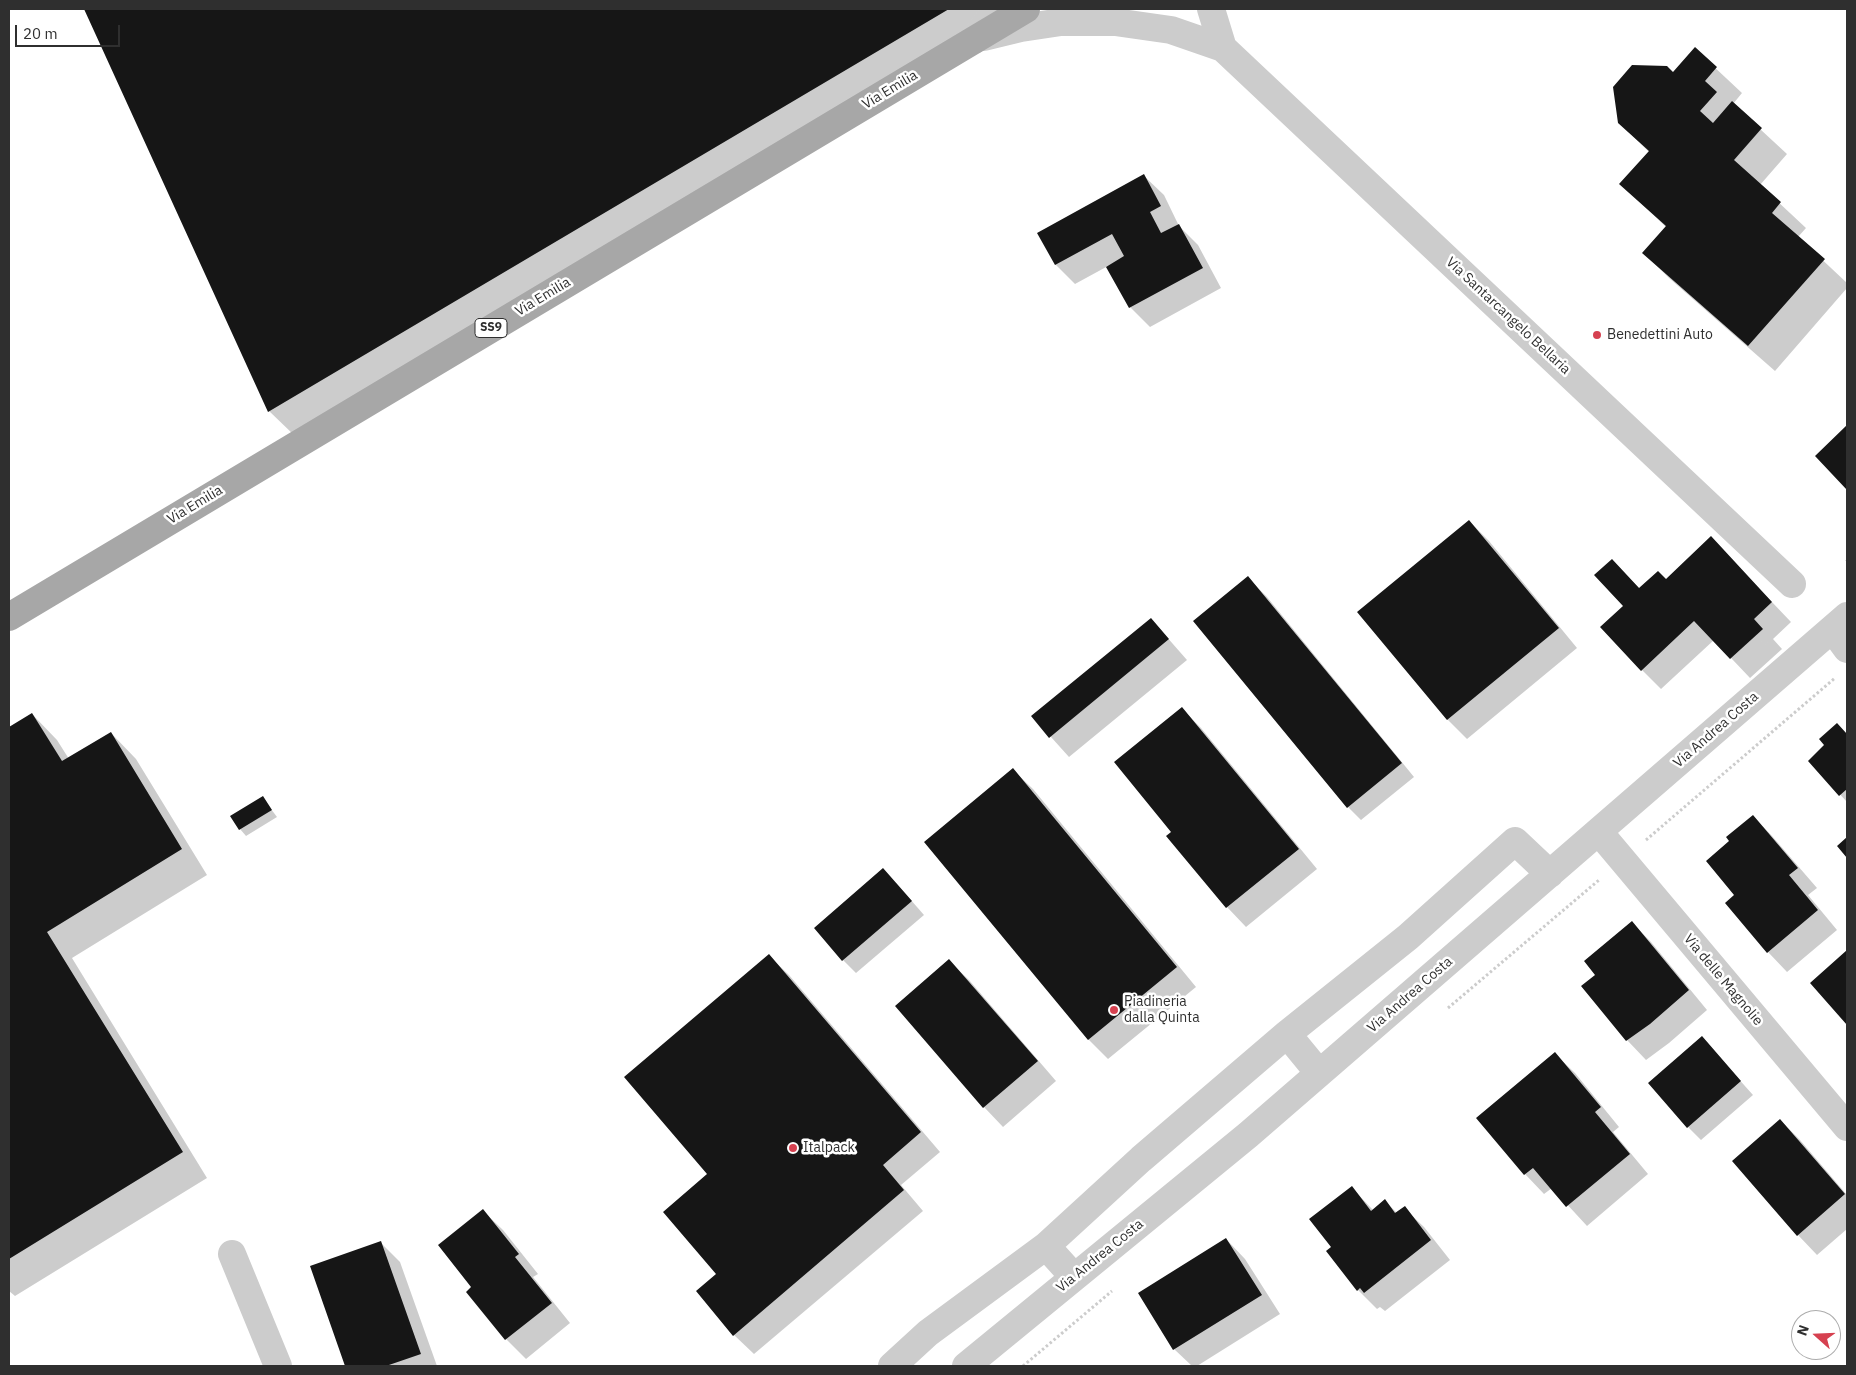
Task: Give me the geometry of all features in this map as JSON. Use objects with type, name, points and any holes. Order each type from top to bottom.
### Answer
[{"type":"main road","name":"Via Emilia","points":[[9,617],[1026,9]]},
{"type":"street","points":[[974,40],[996,9]]},
{"type":"street","name":"Via Santarcangelo Bellaria","points":[[1168,9],[1211,44],[1792,584]]},
{"type":"street","name":"Via Santarcangelo Bellaria","points":[[1211,9],[1211,44]]},
{"type":"street","name":"Via Santarcangelo Bellaria","points":[[974,40],[1021,28],[1061,22],[1106,22],[1171,30],[1211,44]]},
{"type":"street","name":"Via Andrea Costa","points":[[966,1366],[1248,1136],[1599,832],[1842,632]]},
{"type":"street","name":"Via delle Magnolie","points":[[1599,832],[1847,1127]]},
{"type":"street","points":[[892,1366],[928,1333],[1046,1246],[1141,1159],[1287,1034],[1408,937],[1515,841],[1550,874]]},
{"type":"street","points":[[1287,1034],[1319,1073]]},
{"type":"street","points":[[1046,1246],[1074,1277]]},
{"type":"street","points":[[232,1254],[278,1366]]},
{"type":"path","points":[[1810,700],[1840,674]]},
{"type":"building","points":[[84,9],[949,9],[268,412]]},
{"type":"building","points":[[1695,47],[1717,67],[1705,81],[1717,92],[1700,111],[1713,123],[1732,101],[1762,128],[1734,160],[1781,202],[1772,213],[1825,259],[1748,346],[1642,253],[1666,226],[1619,184],[1649,151],[1618,123],[1613,87],[1632,65],[1667,66],[1673,72]]},
{"type":"building","points":[[1144,174],[1161,206],[1150,212],[1161,233],[1179,224],[1203,268],[1129,308],[1106,267],[1124,256],[1112,234],[1055,265],[1037,233]]},
{"type":"building","points":[[1847,425],[1847,490],[1815,456]]},
{"type":"building","points":[[1469,520],[1559,628],[1447,720],[1357,612]]},
{"type":"building","points":[[1711,536],[1772,602],[1754,619],[1763,629],[1730,659],[1694,621],[1641,671],[1600,627],[1623,606],[1594,575],[1612,559],[1639,588],[1658,571],[1666,579]]},
{"type":"building","points":[[1248,576],[1402,763],[1347,808],[1193,621]]},
{"type":"building","points":[[1151,618],[1169,639],[1049,738],[1031,716]]},
{"type":"building","points":[[1182,707],[1299,849],[1226,908],[1166,836],[1171,832],[1114,762]]},
{"type":"building","points":[[32,713],[62,761],[111,732],[182,849],[47,932],[183,1152],[9,1259],[9,727]]},
{"type":"building","points":[[1837,723],[1847,734],[1847,789],[1839,796],[1808,761],[1824,745],[1819,739]]},
{"type":"building","points":[[1013,768],[1177,967],[1088,1040],[924,842]]},
{"type":"building","points":[[263,796],[272,810],[239,830],[230,816]]},
{"type":"building","points":[[1753,815],[1798,868],[1789,875],[1818,910],[1767,953],[1725,903],[1734,895],[1706,861],[1729,841],[1726,837]]},
{"type":"building","points":[[1847,837],[1847,858],[1837,846]]},
{"type":"building","points":[[883,868],[912,901],[842,961],[814,928]]},
{"type":"building","points":[[1632,921],[1689,990],[1650,1024],[1626,1041],[1581,986],[1595,975],[1584,961]]},
{"type":"building","points":[[1847,950],[1847,1025],[1810,983]]},
{"type":"building","name":"Italpack","points":[[769,954],[921,1132],[883,1165],[904,1190],[733,1336],[696,1291],[716,1274],[663,1212],[707,1174],[624,1077]]},
{"type":"building","points":[[949,959],[1038,1061],[983,1108],[895,1006]]},
{"type":"building","points":[[1702,1036],[1741,1081],[1687,1128],[1648,1083]]},
{"type":"building","points":[[1555,1052],[1601,1107],[1595,1112],[1630,1154],[1566,1207],[1533,1168],[1524,1175],[1476,1118]]},
{"type":"building","points":[[1780,1119],[1845,1194],[1797,1236],[1732,1161]]},
{"type":"building","points":[[1352,1186],[1371,1211],[1385,1199],[1395,1213],[1405,1206],[1431,1240],[1364,1293],[1360,1288],[1357,1291],[1326,1251],[1331,1247],[1309,1219]]},
{"type":"building","points":[[483,1209],[519,1254],[515,1257],[552,1303],[505,1340],[466,1292],[471,1287],[438,1245]]},
{"type":"building","points":[[1226,1238],[1262,1295],[1173,1350],[1138,1293]]},
{"type":"building","points":[[381,1241],[421,1354],[386,1366],[345,1366],[310,1266]]},
{"type":"place","name":"Benedettini Auto","points":[[1597,335]]},
{"type":"place","name":"Piadineria dalla Quinta","points":[[1114,1010]]},
{"type":"place","name":"Italpack","points":[[793,1148]]}]
